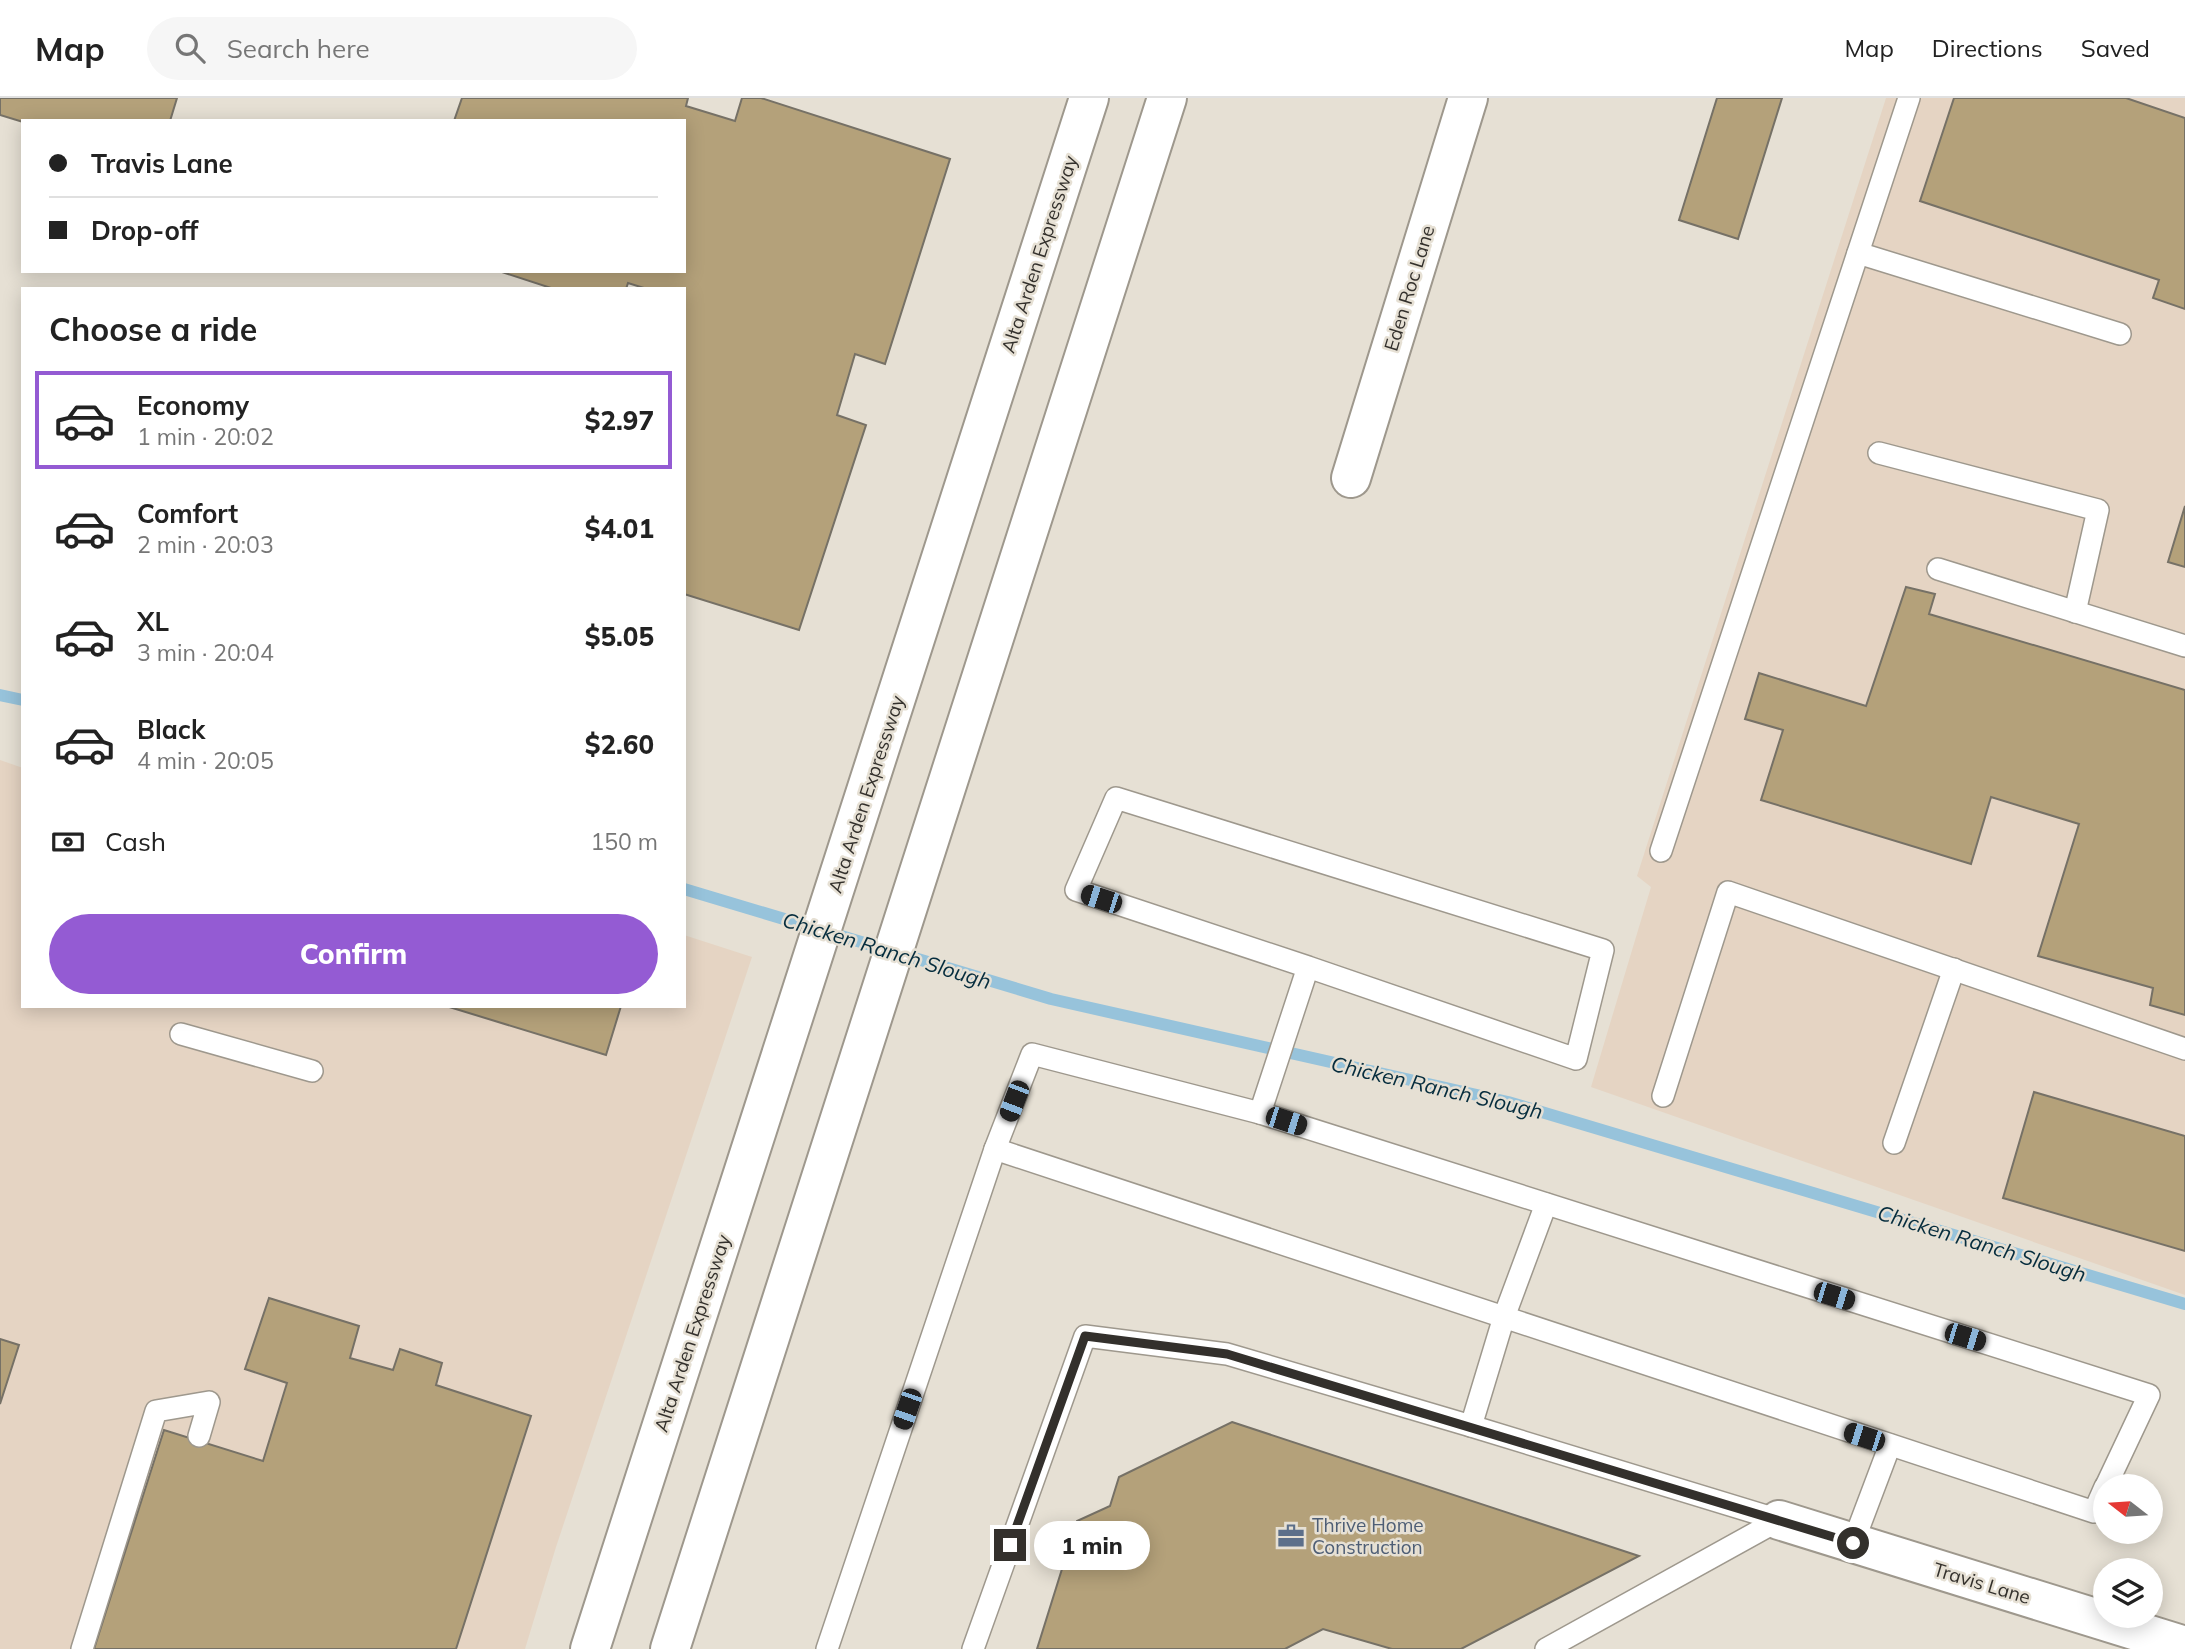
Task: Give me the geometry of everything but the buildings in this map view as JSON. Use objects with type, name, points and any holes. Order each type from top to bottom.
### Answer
[{"type":"main road","name":"Alta Arden Expressway","points":[[590,1649],[1089,98]]},
{"type":"main road","points":[[670,1649],[1167,98]]},
{"type":"main road","name":"Eden Roc Lane","points":[[1351,478],[1468,98]]},
{"type":"main road","name":"Travis Lane","points":[[1779,1520],[2185,1647]]},
{"type":"lane","points":[[1661,851],[1909,98]]},
{"type":"lane","points":[[1858,253],[2120,334]]},
{"type":"lane","points":[[1879,453],[2098,510],[2075,612]]},
{"type":"lane","points":[[1938,569],[2185,646]]},
{"type":"lane","points":[[1116,798],[1603,950],[1576,1059],[1308,967],[1076,890],[1116,798]]},
{"type":"lane","points":[[1663,1096],[1728,891],[2185,1049]]},
{"type":"lane","points":[[1259,1113],[1308,967]]},
{"type":"lane","points":[[1894,1143],[1954,969]]},
{"type":"lane","points":[[181,1034],[312,1071]]},
{"type":"lane","points":[[832,1647],[995,1149],[1032,1054],[1259,1113],[2148,1395],[2112,1474]]},
{"type":"lane","points":[[995,1149],[2093,1513]]},
{"type":"lane","points":[[1471,1426],[1504,1317],[1546,1204]]},
{"type":"lane","points":[[972,1649],[1085,1336],[1227,1354],[1779,1520]]},
{"type":"lane","points":[[82,1649],[156,1411],[209,1402],[199,1436]]},
{"type":"lane","points":[[1853,1543],[1890,1445]]},
{"type":"lane","points":[[1546,1649],[1779,1520]]},
{"type":"shaded area","points":[[1886,98],[2185,98],[2185,1295],[1591,1087],[1651,887],[1637,876]]},
{"type":"shaded area","points":[[0,760],[21,767],[21,1008],[686,1008],[686,936],[752,957],[556,1547],[525,1649],[0,1649]]},
{"type":"waterway","name":"Chicken Ranch Slough","points":[[0,695],[21,700]]},
{"type":"waterway","name":"Chicken Ranch Slough","points":[[686,890],[1051,999],[1508,1102],[2185,1304]]},
{"type":"place","name":"Thrive Home Construction","points":[[1291,1536]]},
{"type":"route","points":[[1010,1545],[1085,1336],[1227,1354],[1853,1543]]}]
